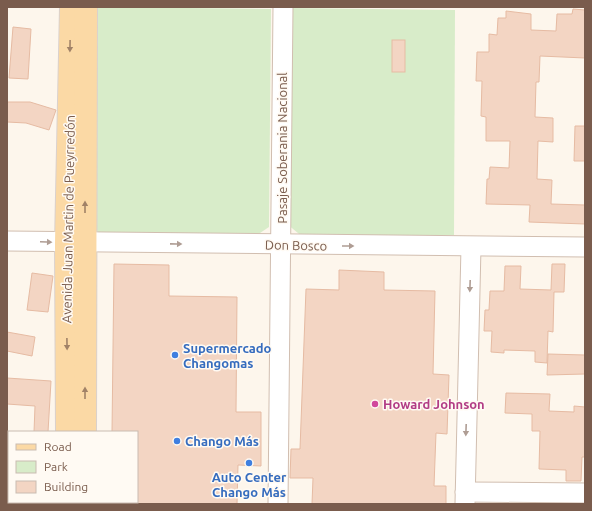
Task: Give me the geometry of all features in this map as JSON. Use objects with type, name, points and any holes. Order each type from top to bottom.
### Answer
[{"type":"main road","name":"Avenida Juan Martin de Pueyrredón","points":[[71,7],[76,243],[85,431]]},
{"type":"main road","name":"Avenida Juan Martin de Pueyrredón","points":[[67,431],[86,7]]},
{"type":"street","name":"Pasaje Soberania Nacional","points":[[278,504],[283,7]]},
{"type":"street","name":"Don Bosco","points":[[7,241],[76,243],[585,247]]},
{"type":"street","points":[[471,247],[465,498],[585,493]]},
{"type":"green space","points":[[96,7],[271,9],[269,227],[254,237],[96,235]]},
{"type":"green space","points":[[287,8],[455,10],[454,235],[304,238],[287,224]]},
{"type":"building","points":[[573,9],[585,10],[585,58],[540,56],[539,82],[536,82],[535,117],[553,118],[553,142],[538,141],[537,179],[552,180],[551,204],[585,205],[585,224],[529,222],[530,205],[486,204],[487,179],[489,179],[490,167],[509,168],[510,141],[486,141],[486,117],[481,116],[482,81],[476,81],[477,52],[489,52],[489,34],[497,35],[498,18],[506,18],[506,11],[531,14],[531,30],[556,31],[557,14],[572,14]]},
{"type":"building","points":[[13,27],[31,29],[28,79],[9,78]]},
{"type":"building","points":[[392,40],[405,40],[405,72],[392,72]]},
{"type":"building","points":[[7,102],[30,102],[56,110],[49,130],[26,123],[7,122]]},
{"type":"building","points":[[575,126],[585,126],[585,161],[574,161]]},
{"type":"building","name":"Supermercado Changomas","points":[[114,264],[169,265],[169,296],[237,297],[236,412],[261,412],[261,466],[238,465],[237,504],[137,504],[138,431],[112,431]]},
{"type":"building","points":[[552,264],[565,264],[564,292],[554,292],[553,332],[548,331],[547,363],[535,362],[535,351],[504,350],[504,353],[491,352],[492,331],[484,331],[485,310],[489,310],[490,291],[504,291],[505,266],[521,266],[520,289],[551,290]]},
{"type":"building","name":"Howard Johnson","points":[[339,270],[384,272],[384,290],[435,291],[433,374],[449,375],[447,434],[436,433],[434,486],[446,486],[446,504],[312,504],[313,478],[290,478],[291,449],[300,449],[306,289],[339,290]]},
{"type":"building","points":[[32,273],[53,276],[48,312],[27,310]]},
{"type":"building","points":[[7,332],[35,337],[32,356],[7,351]]},
{"type":"building","points":[[548,354],[585,355],[585,374],[547,375]]},
{"type":"building","points":[[7,378],[51,381],[48,431],[34,431],[35,406],[7,404]]},
{"type":"building","points":[[506,393],[550,394],[549,411],[574,412],[574,406],[585,407],[585,457],[582,457],[581,481],[566,481],[566,470],[539,469],[540,431],[532,431],[532,414],[505,413]]},
{"type":"place","name":"Supermercado Changomas","points":[[175,355]]},
{"type":"place","name":"Howard Johnson","points":[[375,404]]},
{"type":"place","name":"Chango Más","points":[[177,441]]},
{"type":"place","name":"Auto Center Chango Más","points":[[249,463]]}]
